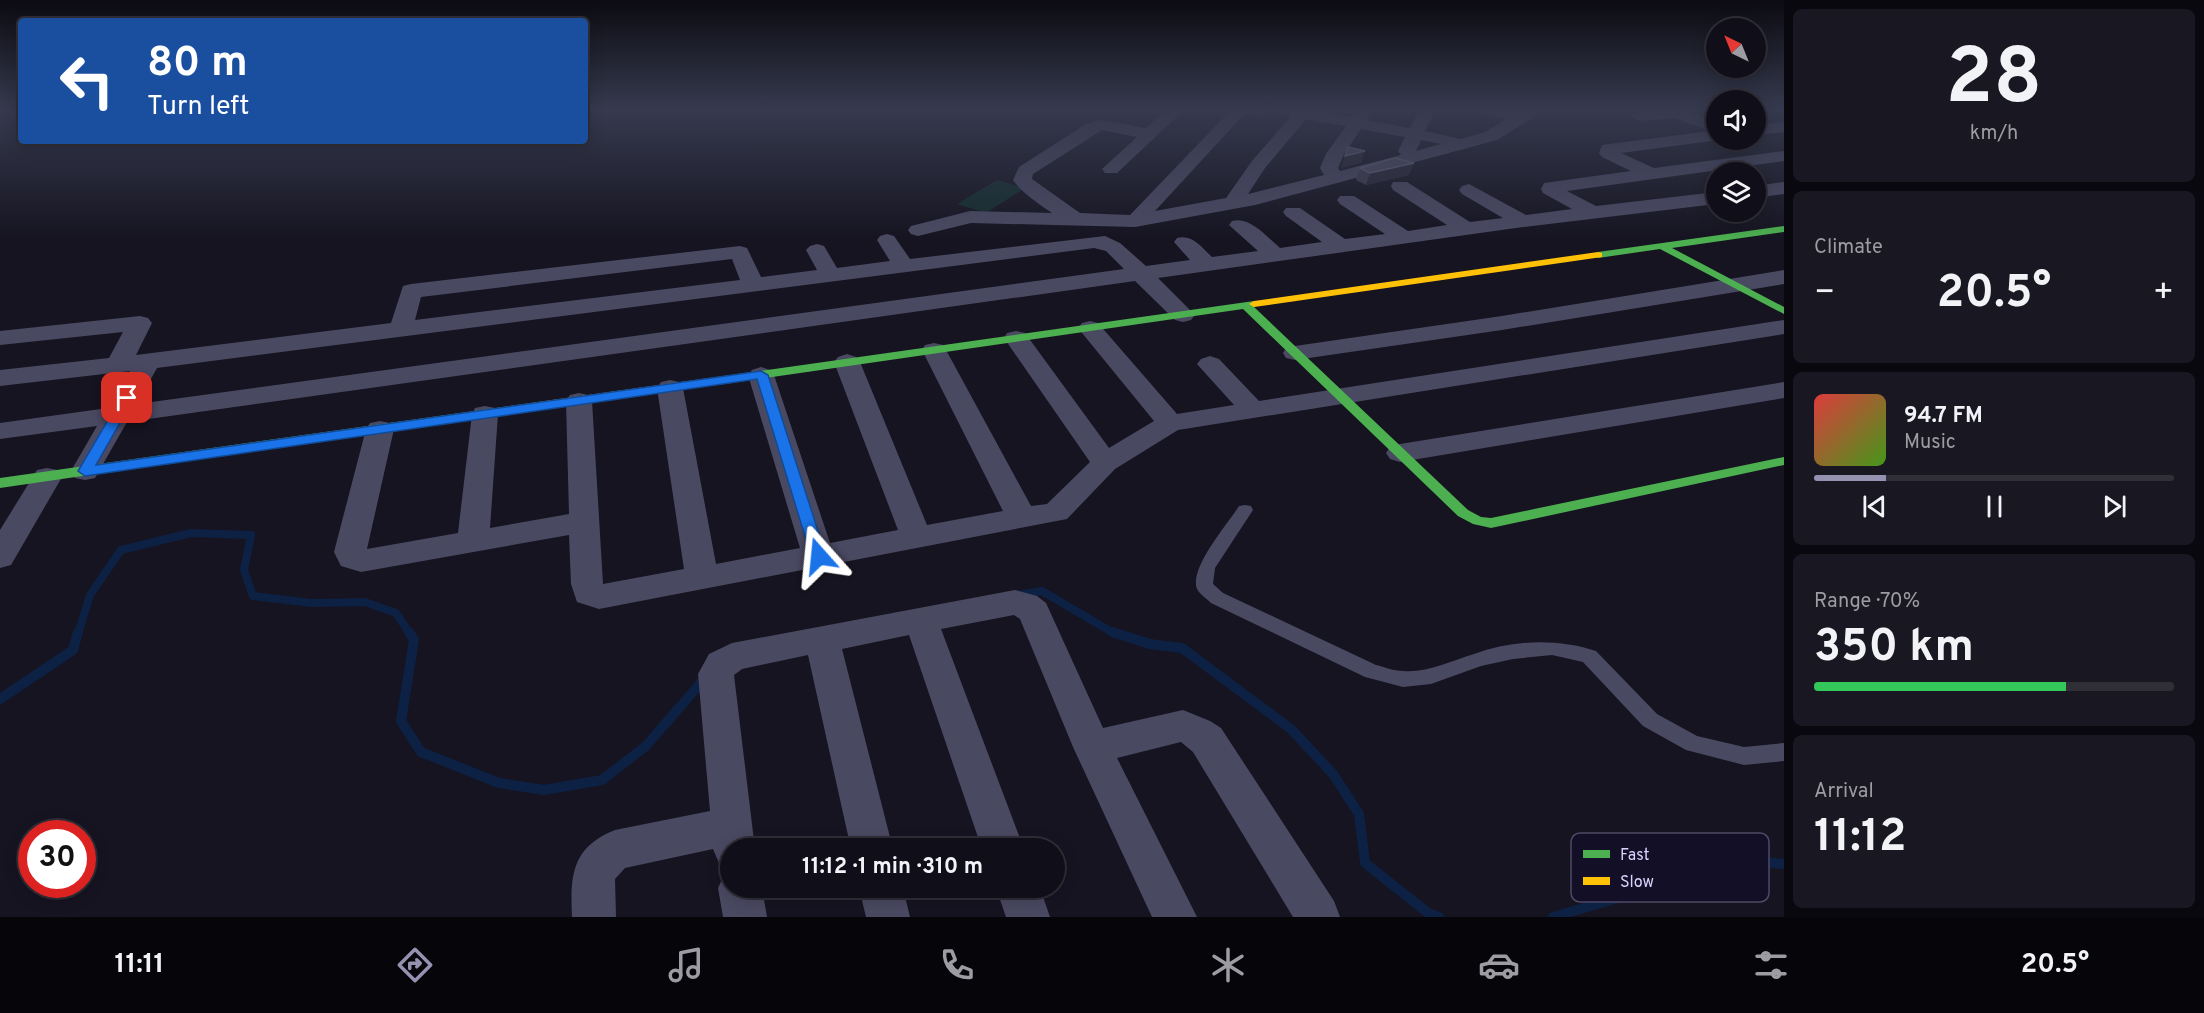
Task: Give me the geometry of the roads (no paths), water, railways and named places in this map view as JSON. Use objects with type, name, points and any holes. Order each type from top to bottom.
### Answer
[{"type":"street","points":[[1053,153],[1025,171],[1022,180],[1032,190],[1075,219]]},
{"type":"street","points":[[1111,169],[1129,153]]},
{"type":"street","points":[[1135,221],[1200,153]]},
{"type":"street","points":[[1233,204],[1267,153]]},
{"type":"street","points":[[1334,177],[1329,168],[1336,153]]},
{"type":"street","points":[[1403,159],[1406,153]]},
{"type":"street","points":[[918,230],[937,227],[970,216],[1135,221],[1233,204],[1426,153]]},
{"type":"street","points":[[1608,153],[1652,174]]},
{"type":"street","points":[[1594,214],[1550,189],[1551,187],[1784,156]]},
{"type":"street","points":[[1400,186],[1467,230]]},
{"type":"street","points":[[1766,190],[1784,188]]},
{"type":"street","points":[[1469,190],[1523,222]]},
{"type":"street","points":[[0,431],[1405,238],[1706,199]]},
{"type":"street","points":[[1347,200],[1405,238]]},
{"type":"street","points":[[1293,212],[1342,247]]},
{"type":"street","points":[[1239,225],[1277,256]]},
{"type":"street","points":[[0,483],[1784,229]]},
{"type":"street","points":[[958,235],[978,257]]},
{"type":"street","points":[[887,240],[904,266]]},
{"type":"street","points":[[0,378],[148,362],[978,257],[1039,241],[1105,243],[1113,247],[1183,315]]},
{"type":"street","points":[[1184,242],[1207,265]]},
{"type":"street","points":[[1661,246],[1784,311]]},
{"type":"street","points":[[817,250],[831,276]]},
{"type":"street","points":[[401,330],[411,291],[740,252],[753,286]]},
{"type":"street","points":[[1295,353],[1784,278]]},
{"type":"street","points":[[1246,306],[1463,513],[1478,521],[1491,523],[1784,461]]},
{"type":"street","points":[[0,338],[140,323],[118,365]]},
{"type":"street","points":[[579,401],[586,584],[589,592],[598,597],[1056,512],[1104,463],[1170,423],[1341,397],[1483,372],[1784,327]]},
{"type":"street","points":[[1090,328],[1170,423]]},
{"type":"street","points":[[1016,338],[1104,463]]},
{"type":"street","points":[[934,350],[1022,518]]},
{"type":"street","points":[[85,471],[148,362]]},
{"type":"street","points":[[848,362],[917,538]]},
{"type":"street","points":[[1210,364],[1253,410]]},
{"type":"street","points":[[761,375],[819,556]]},
{"type":"street","points":[[670,388],[702,578]]},
{"type":"street","points":[[1400,453],[1784,390]]},
{"type":"street","points":[[473,541],[485,414]]},
{"type":"street","points":[[380,429],[350,552],[352,558],[361,561],[584,522]]},
{"type":"street","points":[[0,557],[47,477]]},
{"type":"street","points":[[732,838],[716,674],[722,664],[732,657],[1015,602],[1025,605],[1034,612],[1092,747],[1175,917]]},
{"type":"street","points":[[920,619],[1000,838]]},
{"type":"street","points":[[822,639],[869,838]]},
{"type":"street","points":[[1092,747],[1182,726],[1197,732],[1207,740],[1318,917]]},
{"type":"street","points":[[594,917],[593,873],[600,860],[615,850],[720,839]]},
{"type":"street","points":[[741,898],[744,917]]},
{"type":"street","points":[[883,898],[888,917]]},
{"type":"street","points":[[1021,898],[1028,917]]},
{"type":"lane","points":[[1245,510],[1207,567],[1204,586],[1217,598],[1372,672],[1403,679],[1431,676],[1480,659],[1513,652],[1552,648],[1589,656],[1650,720],[1693,744],[1744,756],[1784,752]]},
{"type":"waterway","points":[[78,634],[90,595],[121,550],[191,533],[251,535],[244,570],[253,596],[312,603],[365,602],[396,613],[410,634]]},
{"type":"waterway","points":[[1017,595],[1042,591],[1115,634]]},
{"type":"waterway","points":[[0,699],[73,650],[78,632]]},
{"type":"waterway","points":[[409,632],[414,640],[401,721],[421,752],[499,783],[544,790],[602,780],[646,746],[705,678]]},
{"type":"waterway","points":[[1112,632],[1150,644],[1182,648],[1291,729],[1333,774],[1359,814],[1365,863],[1428,913],[1439,917]]},
{"type":"waterway","points":[[1769,863],[1784,864]]},
{"type":"waterway","points":[[1553,917],[1604,902]]}]
